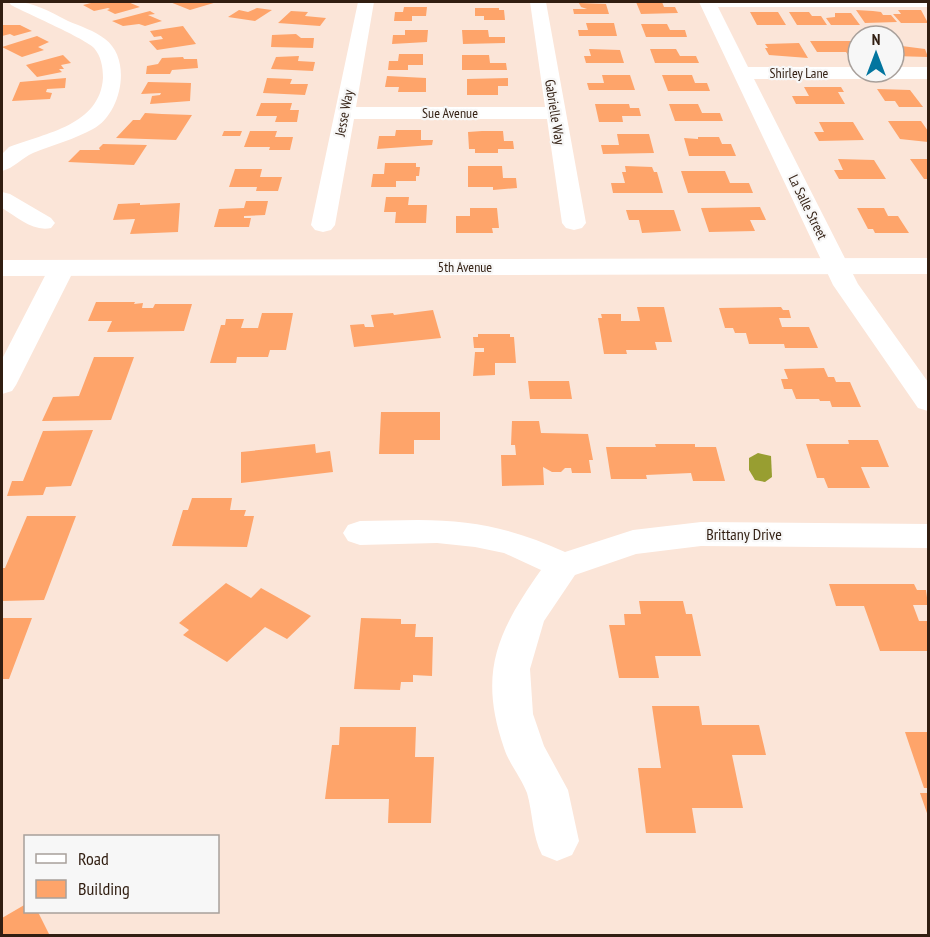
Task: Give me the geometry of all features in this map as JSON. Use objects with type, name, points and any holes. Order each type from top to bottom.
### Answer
[{"type":"main road","name":"5th Avenue","points":[[2,268],[928,266]]},
{"type":"street","points":[[2,164],[17,152],[86,125],[97,117],[108,97],[112,81],[112,64],[100,44],[17,2]]},
{"type":"street","name":"Jesse Way","points":[[323,225],[366,2]]},
{"type":"street","name":"Gabrielle Way","points":[[538,2],[574,223]]},
{"type":"street","points":[[707,2],[928,2]]},
{"type":"street","name":"La Salle Street","points":[[707,2],[837,267],[865,314],[915,379],[928,402]]},
{"type":"street","name":"Shirley Lane","points":[[742,73],[928,73]]},
{"type":"street","name":"Sue Avenue","points":[[344,113],[555,113]]},
{"type":"street","points":[[2,199],[43,223]]},
{"type":"street","points":[[2,385],[62,268]]},
{"type":"street","points":[[360,533],[428,531],[474,535],[513,544],[563,566],[527,618],[511,669],[513,714],[525,751],[547,790],[557,841]]},
{"type":"street","name":"Brittany Drive","points":[[563,566],[633,542],[701,534],[928,536]]},
{"type":"shaded area","points":[[758,453],[771,456],[772,477],[765,482],[755,480],[749,470],[749,458]]},
{"type":"building","points":[[95,2],[128,2],[140,7],[115,14],[107,10],[110,9],[108,8],[94,11],[83,5]]},
{"type":"building","points":[[170,2],[217,2],[190,10]]},
{"type":"building","points":[[636,2],[662,2],[664,7],[675,7],[678,13],[641,14]]},
{"type":"building","points":[[579,3],[606,4],[609,14],[574,14],[573,9],[587,9],[581,7]]},
{"type":"building","points":[[404,7],[427,7],[426,16],[412,16],[412,21],[394,21],[395,12],[403,12]]},
{"type":"building","points":[[257,8],[272,10],[255,21],[228,17],[239,10],[248,12]]},
{"type":"building","points":[[475,8],[504,10],[505,20],[484,20],[484,16],[475,16]]},
{"type":"building","points":[[856,10],[881,12],[883,15],[891,15],[897,22],[865,23]]},
{"type":"building","points":[[898,10],[921,10],[928,23],[901,23],[893,14],[901,14]]},
{"type":"building","points":[[150,11],[155,14],[148,15],[162,21],[145,26],[139,24],[123,26],[112,21]]},
{"type":"building","points":[[291,11],[308,12],[305,16],[326,18],[320,26],[278,23]]},
{"type":"building","points":[[750,12],[778,12],[786,25],[757,25]]},
{"type":"building","points":[[789,12],[809,12],[812,16],[821,16],[827,25],[797,25]]},
{"type":"building","points":[[835,13],[851,13],[859,24],[831,25],[826,18],[835,17]]},
{"type":"building","points":[[586,23],[614,23],[617,36],[579,36],[578,30],[588,30]]},
{"type":"building","points":[[641,24],[667,24],[670,30],[685,30],[687,37],[646,37]]},
{"type":"building","points":[[2,25],[20,25],[32,31],[14,36],[10,34],[2,36]]},
{"type":"building","points":[[183,26],[196,44],[157,50],[149,41],[163,39],[161,36],[154,37],[150,31]]},
{"type":"building","points":[[405,30],[428,30],[427,42],[392,44],[393,35],[405,35]]},
{"type":"building","points":[[462,30],[488,30],[489,37],[505,37],[505,43],[463,44]]},
{"type":"building","points":[[296,34],[301,38],[314,38],[313,48],[271,47],[272,35]]},
{"type":"building","points":[[37,36],[49,42],[38,47],[44,50],[22,57],[2,47]]},
{"type":"building","points":[[810,41],[846,41],[846,52],[817,52]]},
{"type":"building","points":[[799,43],[808,58],[769,55],[765,48],[768,48],[765,44]]},
{"type":"building","points":[[906,47],[925,49],[928,57],[906,56]]},
{"type":"building","points":[[589,49],[620,50],[624,63],[586,63],[584,56],[591,56]]},
{"type":"building","points":[[650,49],[676,49],[680,56],[696,56],[699,63],[655,63]]},
{"type":"building","points":[[399,54],[423,54],[423,65],[408,65],[408,70],[388,70],[389,61],[398,61]]},
{"type":"building","points":[[63,55],[71,63],[61,65],[64,69],[59,69],[62,72],[37,77],[26,65]]},
{"type":"building","points":[[462,55],[489,55],[490,63],[506,63],[507,70],[462,70]]},
{"type":"building","points":[[299,56],[298,61],[315,62],[313,71],[271,69],[276,57]]},
{"type":"building","points":[[183,57],[184,59],[197,59],[198,68],[172,70],[170,74],[146,74],[147,66],[158,64],[162,58]]},
{"type":"building","points":[[602,75],[630,75],[635,90],[589,90],[587,83],[604,83]]},
{"type":"building","points":[[662,75],[692,75],[695,83],[707,83],[710,91],[668,91]]},
{"type":"building","points":[[387,76],[426,78],[426,92],[398,92],[399,87],[385,87]]},
{"type":"building","points":[[66,78],[65,88],[47,89],[46,92],[52,93],[50,99],[12,101],[20,82]]},
{"type":"building","points":[[267,78],[292,79],[290,84],[308,84],[305,95],[263,93]]},
{"type":"building","points":[[508,78],[508,86],[498,86],[498,95],[467,95],[467,79]]},
{"type":"building","points":[[148,82],[191,83],[190,101],[150,104],[152,96],[161,93],[141,94]]},
{"type":"building","points":[[804,87],[841,87],[844,92],[838,92],[845,104],[796,104],[792,96],[809,96]]},
{"type":"building","points":[[877,89],[910,90],[923,107],[899,107],[895,101],[885,101]]},
{"type":"building","points":[[261,103],[292,103],[290,110],[299,110],[297,122],[275,122],[277,116],[256,116]]},
{"type":"building","points":[[595,104],[629,104],[630,108],[639,108],[641,116],[622,116],[623,122],[599,122]]},
{"type":"building","points":[[669,104],[698,104],[702,113],[720,113],[723,121],[675,121]]},
{"type":"building","points":[[145,113],[192,115],[176,140],[116,138],[133,120],[140,120]]},
{"type":"building","points":[[888,121],[921,121],[928,131],[928,142],[900,139]]},
{"type":"building","points":[[819,122],[853,122],[864,140],[819,141],[814,132],[824,132]]},
{"type":"building","points":[[396,130],[421,130],[421,140],[433,140],[432,145],[377,149],[379,136],[395,136]]},
{"type":"building","points":[[224,131],[242,131],[240,136],[222,136]]},
{"type":"building","points":[[250,131],[277,131],[275,137],[293,137],[290,150],[244,147]]},
{"type":"building","points":[[503,131],[504,141],[513,141],[514,149],[498,149],[498,153],[475,153],[475,149],[469,149],[468,132]]},
{"type":"building","points":[[617,134],[649,134],[654,153],[603,154],[601,145],[619,145]]},
{"type":"building","points":[[698,137],[719,137],[722,144],[731,144],[736,156],[689,156],[684,138],[698,139]]},
{"type":"building","points":[[103,144],[147,145],[134,165],[68,162],[80,150],[100,150]]},
{"type":"building","points":[[838,159],[874,160],[886,179],[839,179],[834,170],[843,170]]},
{"type":"building","points":[[910,159],[928,159],[928,179],[924,179]]},
{"type":"building","points":[[385,163],[416,163],[416,167],[420,167],[419,176],[416,176],[416,181],[396,181],[396,187],[371,187],[373,174],[384,174]]},
{"type":"building","points":[[468,166],[502,166],[503,178],[516,178],[517,188],[493,190],[493,187],[468,187]]},
{"type":"building","points":[[625,166],[652,167],[654,172],[657,172],[663,193],[613,193],[611,183],[625,183],[622,172],[626,172]]},
{"type":"building","points":[[235,169],[262,169],[260,177],[282,177],[278,191],[256,191],[257,187],[229,187]]},
{"type":"building","points":[[681,171],[725,171],[730,183],[749,183],[753,193],[688,193]]},
{"type":"building","points":[[386,197],[409,197],[408,205],[427,205],[426,223],[395,223],[396,212],[384,212]]},
{"type":"building","points":[[246,201],[268,201],[265,215],[244,216],[244,218],[251,218],[249,227],[214,227],[219,209],[244,208]]},
{"type":"building","points":[[140,203],[140,205],[180,203],[178,232],[130,234],[135,219],[113,220],[118,204]]},
{"type":"building","points":[[760,207],[766,220],[750,220],[755,231],[709,232],[701,208]]},
{"type":"building","points":[[470,208],[497,208],[499,228],[492,228],[493,233],[456,233],[456,216],[470,216]]},
{"type":"building","points":[[857,208],[884,208],[888,216],[898,216],[909,233],[875,233],[873,229],[868,229]]},
{"type":"building","points":[[626,210],[674,210],[681,231],[642,233],[639,220],[629,220]]},
{"type":"building","points":[[96,302],[143,303],[142,308],[153,308],[155,304],[192,304],[184,331],[107,332],[112,321],[88,321]]},
{"type":"building","points":[[637,307],[664,307],[672,342],[655,342],[657,350],[626,350],[627,354],[604,354],[598,318],[602,318],[601,314],[621,314],[621,321],[640,321]]},
{"type":"building","points":[[781,307],[783,310],[789,310],[791,318],[779,318],[782,327],[809,327],[818,348],[785,348],[784,344],[749,344],[746,333],[735,333],[733,328],[725,328],[719,308]]},
{"type":"building","points":[[433,310],[441,338],[354,347],[350,325],[364,324],[365,327],[374,327],[371,315],[393,313],[394,315]]},
{"type":"building","points":[[262,313],[293,313],[286,350],[270,350],[268,357],[237,357],[236,363],[210,363],[221,325],[225,325],[226,319],[244,319],[241,328],[258,328]]},
{"type":"building","points":[[478,334],[510,334],[510,337],[514,337],[516,363],[495,363],[495,375],[473,376],[475,352],[484,352],[484,348],[474,348],[473,337],[478,337]]},
{"type":"building","points":[[94,357],[134,357],[111,420],[42,421],[53,397],[79,396]]},
{"type":"building","points":[[824,368],[828,377],[834,377],[836,382],[850,382],[861,407],[832,407],[830,401],[796,399],[792,389],[784,389],[781,379],[788,379],[784,369]]},
{"type":"building","points":[[528,381],[569,381],[572,399],[530,399]]},
{"type":"building","points":[[381,412],[440,412],[440,440],[414,440],[414,454],[379,454]]},
{"type":"building","points":[[512,421],[539,421],[541,433],[588,434],[593,460],[589,460],[591,473],[572,473],[571,468],[565,468],[561,472],[552,472],[543,467],[544,485],[502,486],[501,455],[516,455],[515,445],[511,445]]},
{"type":"building","points":[[93,430],[71,486],[46,487],[43,495],[7,496],[12,481],[23,481],[43,431]]},
{"type":"building","points":[[848,440],[878,440],[889,467],[861,467],[870,488],[828,488],[824,478],[817,478],[806,444],[849,444]]},
{"type":"building","points":[[315,444],[316,453],[330,451],[333,472],[241,483],[241,452]]},
{"type":"building","points":[[655,444],[695,444],[695,447],[716,447],[725,481],[693,481],[691,473],[646,475],[647,479],[611,479],[606,447],[656,447]]},
{"type":"building","points":[[192,498],[232,498],[230,510],[246,510],[244,516],[254,516],[247,547],[172,546],[183,510],[188,510]]},
{"type":"building","points":[[27,516],[76,516],[44,600],[2,601],[2,568],[5,568]]},
{"type":"building","points":[[226,583],[251,598],[261,588],[311,616],[287,639],[265,627],[227,662],[183,635],[189,630],[179,623]]},
{"type":"building","points":[[829,584],[914,584],[917,590],[926,590],[928,605],[913,605],[919,621],[928,621],[928,651],[880,651],[864,606],[836,606]]},
{"type":"building","points":[[639,601],[683,601],[686,614],[692,614],[701,656],[655,656],[659,678],[619,678],[609,625],[625,625],[624,614],[641,614]]},
{"type":"building","points":[[2,618],[32,618],[9,679],[2,679]]},
{"type":"building","points":[[361,618],[401,619],[401,624],[416,624],[415,637],[433,637],[432,676],[413,675],[413,682],[401,682],[400,690],[354,689]]},
{"type":"building","points":[[652,706],[699,706],[702,725],[759,725],[766,755],[732,755],[743,808],[692,808],[696,833],[646,833],[638,768],[661,768]]},
{"type":"building","points":[[340,727],[416,727],[415,757],[434,757],[431,823],[388,823],[389,799],[325,799],[332,745],[339,745]]},
{"type":"building","points":[[905,732],[928,732],[928,788],[924,788]]},
{"type":"building","points":[[920,793],[928,793],[928,816]]},
{"type":"building","points":[[24,905],[24,913],[38,913],[50,936],[2,936],[2,918]]}]
